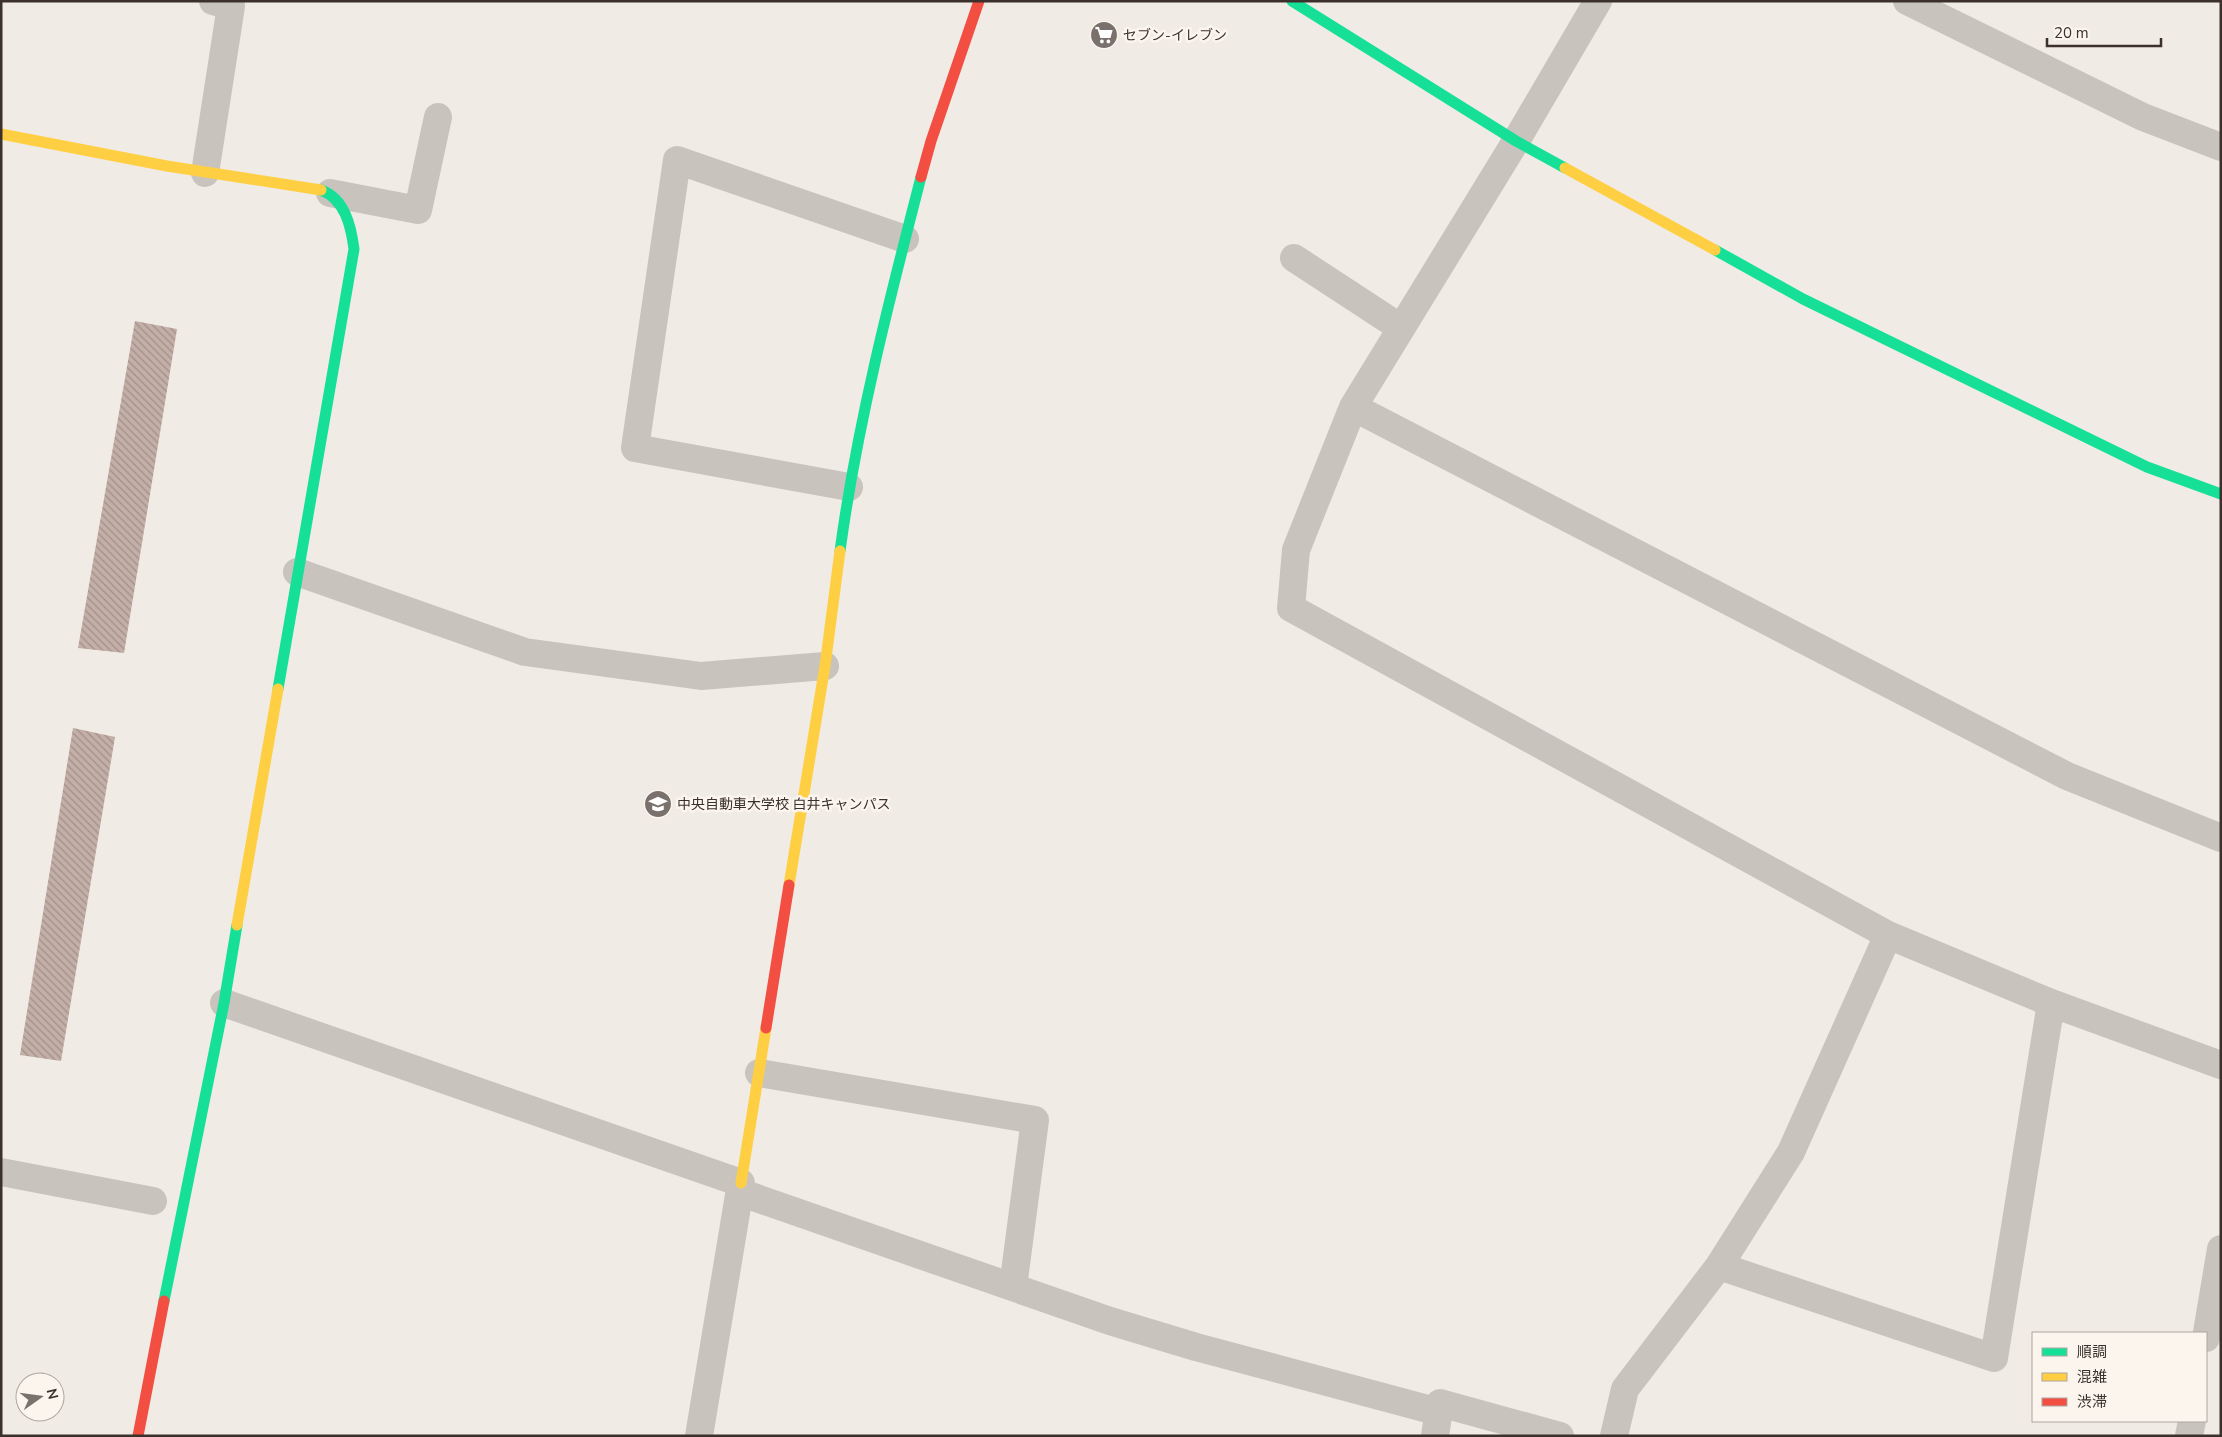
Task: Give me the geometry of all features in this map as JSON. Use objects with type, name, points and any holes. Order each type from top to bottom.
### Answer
[{"type":"street","points":[[205,173],[231,6],[213,1]]},
{"type":"street","points":[[700,1436],[825,666],[849,486],[873,370],[904,238],[931,141],[979,1]]},
{"type":"street","points":[[1292,1],[1516,141],[1803,299],[2147,467],[2221,494]]},
{"type":"street","points":[[1598,1],[1516,141],[1353,407],[1296,550],[1290,608],[1888,935],[2052,1003],[2221,1064]]},
{"type":"street","points":[[1907,1],[2143,117],[2221,147]]},
{"type":"street","points":[[1,134],[205,173],[311,188],[418,210],[438,117]]},
{"type":"street","points":[[849,486],[635,448],[677,160],[904,238]]},
{"type":"street","points":[[138,1436],[224,1003],[354,249],[352,229],[342,207],[330,193]]},
{"type":"street","points":[[1294,258],[1401,328]]},
{"type":"street","points":[[1353,407],[2067,776],[2221,838]]},
{"type":"street","points":[[297,572],[525,652],[701,676],[825,666]]},
{"type":"street","points":[[1614,1436],[1625,1389],[1719,1266],[1791,1152],[1888,935]]},
{"type":"street","points":[[224,1003],[1110,1321],[1437,1424],[1440,1403],[1560,1436]]},
{"type":"street","points":[[1719,1266],[1994,1358],[2052,1003]]},
{"type":"street","points":[[759,1073],[1035,1120],[1013,1287]]},
{"type":"street","points":[[1,1172],[153,1202]]},
{"type":"street","points":[[2207,1332],[2221,1249]]},
{"type":"street","points":[[2189,1436],[2192,1422]]},
{"type":"building","points":[[135,321],[177,329],[124,653],[78,648]]},
{"type":"building","points":[[73,728],[115,737],[61,1061],[20,1055]]},
{"type":"traffic: fast","points":[[1292,1],[1516,141],[1565,168]]},
{"type":"traffic: fast","points":[[840,551],[855,457],[865,410],[921,177]]},
{"type":"traffic: fast","points":[[278,689],[354,249],[349,223],[345,214],[336,200],[321,190]]},
{"type":"traffic: fast","points":[[1715,250],[1803,299],[2147,467],[2221,494]]},
{"type":"traffic: fast","points":[[164,1301],[224,1003],[237,925]]},
{"type":"traffic: slow","points":[[1,134],[167,166],[321,190]]},
{"type":"traffic: slow","points":[[1565,168],[1715,250]]},
{"type":"traffic: slow","points":[[789,885],[825,666],[840,551]]},
{"type":"traffic: slow","points":[[237,925],[278,689]]},
{"type":"traffic: slow","points":[[741,1183],[766,1028]]},
{"type":"traffic: jam","points":[[921,177],[931,141],[979,1]]},
{"type":"traffic: jam","points":[[766,1028],[789,885]]},
{"type":"traffic: jam","points":[[138,1436],[164,1301]]},
{"type":"place","name":"セブン-イレブン","points":[[1104,35]]},
{"type":"place","name":"中央自動車大学校 白井キャンパス","points":[[658,804]]}]
